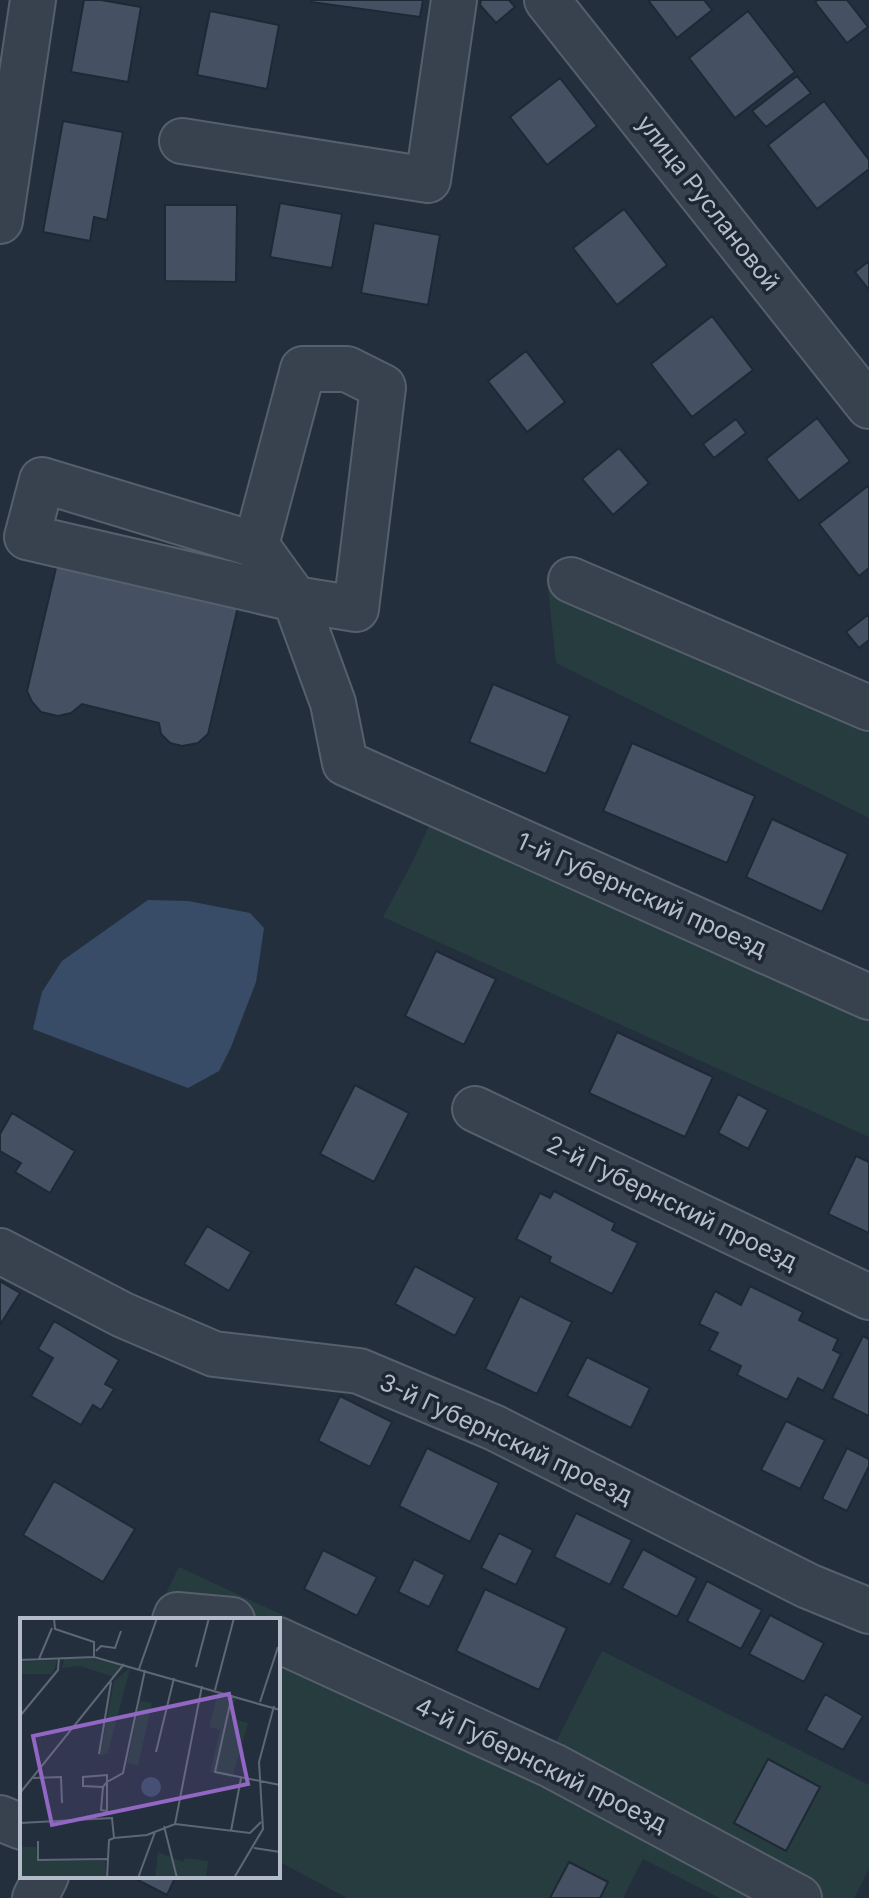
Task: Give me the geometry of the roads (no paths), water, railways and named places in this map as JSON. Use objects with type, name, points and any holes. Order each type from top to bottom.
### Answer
[{"type":"street","points":[[0,221],[33,0]]},
{"type":"street","points":[[182,141],[428,180],[454,0]]},
{"type":"street","name":"улица Руслановой","points":[[547,0],[869,406]]},
{"type":"street","points":[[256,545],[303,369],[347,369],[383,387],[356,609],[295,599],[27,537],[42,480],[256,545],[295,599]]},
{"type":"street","points":[[571,580],[869,708]]},
{"type":"street","name":"1-й Губернский проезд","points":[[295,599],[333,703],[345,763],[869,997]]},
{"type":"street","name":"2-й Губернский проезд","points":[[475,1109],[869,1297]]},
{"type":"street","name":"3-й Губернский проезд","points":[[0,1251],[123,1315],[214,1354],[359,1371],[495,1428],[808,1586],[869,1611]]},
{"type":"street","name":"4-й Губернский проезд","points":[[280,1641],[553,1766],[799,1898]]},
{"type":"street","points":[[0,1818],[20,1826]]},
{"type":"street","points":[[35,1898],[45,1878]]},
{"type":"water","points":[[148,900],[188,901],[250,913],[264,928],[256,982],[231,1047],[219,1071],[188,1088],[33,1029],[42,992],[62,961]]}]
